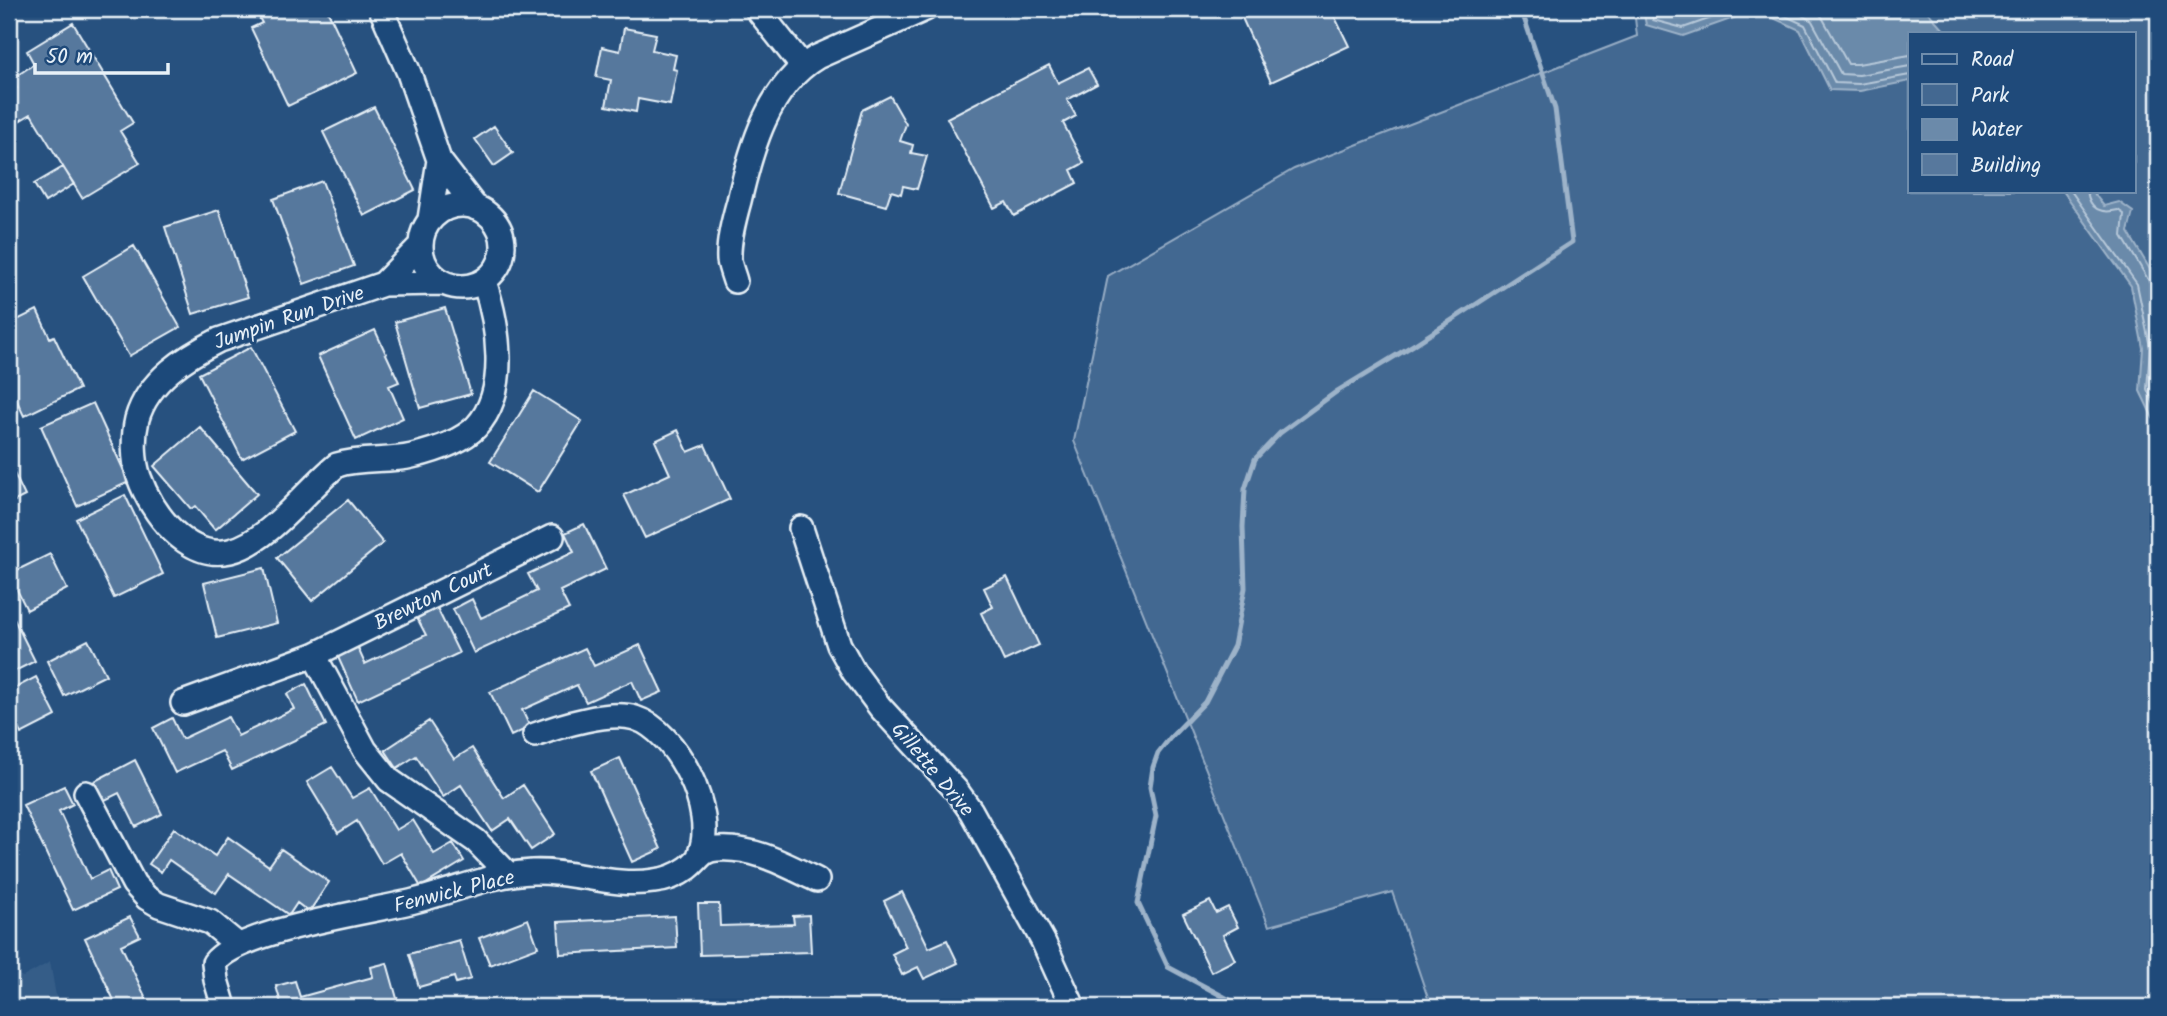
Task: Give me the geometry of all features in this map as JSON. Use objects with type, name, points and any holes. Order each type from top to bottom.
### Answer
[{"type":"street","name":"Jumpin Run Drive","points":[[381,9],[409,73],[439,160],[476,208],[490,215],[496,224],[503,244],[499,265],[484,281],[463,288],[442,282],[383,285],[219,340],[176,365],[161,381],[138,416],[135,433],[136,463],[147,496],[178,536],[204,550],[228,551],[242,547],[261,535],[337,465],[351,460],[411,456],[463,437],[474,428],[489,407],[497,370],[495,326],[484,281]]},
{"type":"street","points":[[757,9],[803,67]]},
{"type":"street","points":[[735,281],[729,260],[734,218],[748,161],[769,111],[789,82],[817,57],[925,9]]},
{"type":"street","name":"Jumpin Run Drive","points":[[383,285],[421,245],[430,219],[439,160]]},
{"type":"street","points":[[430,219],[450,206],[476,208]]},
{"type":"street","points":[[421,245],[427,268],[442,282]]},
{"type":"street","name":"Gillette Drive","points":[[801,528],[839,645],[880,707],[956,790],[971,811],[1043,941],[1073,1007]]},
{"type":"street","name":"Brewton Court","points":[[183,704],[314,655],[552,537]]},
{"type":"street","points":[[314,655],[365,750],[389,780],[476,841],[508,874]]},
{"type":"street","points":[[535,735],[571,722],[621,716],[633,717],[655,730],[679,756],[694,787],[702,810],[705,836],[700,853]]},
{"type":"street","points":[[86,793],[134,884],[147,898],[159,905],[210,922],[238,945]]},
{"type":"street","points":[[700,853],[715,849],[738,849],[763,855],[817,880]]},
{"type":"street","name":"Fenwick Place","points":[[224,1007],[214,962],[221,953],[238,945],[311,922],[384,909],[508,874],[553,872],[603,880],[653,882],[690,867],[700,853]]},
{"type":"shaded area","points":[[50,962],[58,1007],[9,1007],[9,971],[23,977]]},
{"type":"green space","points":[[1634,9],[2158,9],[2158,1007],[1431,1007],[1392,892],[1269,926],[1074,441],[1108,276],[1294,169],[1637,36]]},
{"type":"water","points":[[1643,9],[1925,9],[1946,32],[1908,32],[1908,81],[1860,91],[1830,90],[1800,30],[1756,10],[1683,36],[1646,25]]},
{"type":"water","points":[[2064,192],[2093,192],[2104,206],[2119,202],[2133,212],[2128,232],[2158,283],[2158,422],[2153,418],[2140,391],[2143,348],[2131,286]]},
{"type":"building","points":[[268,9],[327,9],[357,73],[288,106],[251,28],[262,23],[257,14]]},
{"type":"building","points":[[1238,9],[1331,9],[1349,46],[1271,82]]},
{"type":"building","points":[[73,23],[133,123],[120,131],[140,163],[82,198],[31,114],[9,127],[9,97],[17,88],[12,79],[34,64],[27,51]]},
{"type":"building","points":[[624,28],[656,34],[652,50],[676,55],[673,69],[677,70],[670,105],[638,99],[636,112],[606,106],[611,80],[596,77],[602,47],[620,51]]},
{"type":"building","points":[[1049,65],[1058,83],[1088,68],[1097,84],[1067,100],[1076,116],[1063,123],[1084,163],[1071,170],[1077,183],[1014,216],[1006,202],[994,208],[947,118]]},
{"type":"building","points":[[890,96],[906,124],[900,141],[913,145],[911,153],[927,156],[917,189],[903,186],[901,194],[891,191],[886,206],[839,193],[862,110]]},
{"type":"building","points":[[374,107],[415,190],[364,216],[323,132]]},
{"type":"building","points":[[494,126],[513,153],[494,166],[475,139]]},
{"type":"building","points":[[63,167],[74,184],[45,202],[34,184]]},
{"type":"building","points":[[322,181],[354,266],[304,284],[273,199]]},
{"type":"building","points":[[219,210],[248,297],[193,314],[165,227]]},
{"type":"building","points":[[134,246],[180,327],[129,356],[83,276]]},
{"type":"building","points":[[445,308],[471,394],[420,408],[395,322]]},
{"type":"building","points":[[37,310],[50,338],[54,336],[79,389],[24,416],[9,384],[9,324]]},
{"type":"building","points":[[375,330],[399,382],[389,386],[403,418],[356,440],[318,356]]},
{"type":"building","points":[[251,347],[295,431],[242,459],[199,374]]},
{"type":"building","points":[[534,391],[582,421],[538,492],[490,462]]},
{"type":"building","points":[[93,403],[129,482],[77,506],[41,426]]},
{"type":"building","points":[[200,427],[257,494],[215,530],[195,506],[191,509],[154,466]]},
{"type":"building","points":[[678,430],[688,452],[705,445],[730,499],[645,538],[624,495],[670,474],[655,441]]},
{"type":"building","points":[[9,463],[25,496],[9,504]]},
{"type":"building","points":[[125,495],[163,574],[114,598],[76,519]]},
{"type":"building","points":[[348,500],[383,543],[312,601],[277,558]]},
{"type":"building","points":[[584,524],[606,569],[560,591],[569,609],[474,653],[453,609],[472,599],[481,618],[537,591],[528,574],[574,552],[565,533]]},
{"type":"building","points":[[50,554],[67,589],[27,610],[9,574]]},
{"type":"building","points":[[264,568],[277,623],[217,638],[204,583]]},
{"type":"building","points":[[1007,577],[1039,645],[1004,661],[981,613],[993,607],[984,588]]},
{"type":"building","points":[[437,608],[459,653],[358,701],[337,655],[357,646],[365,664],[426,635],[417,618]]},
{"type":"building","points":[[9,609],[35,661],[9,674]]},
{"type":"building","points":[[88,640],[106,675],[64,696],[47,661]]},
{"type":"building","points":[[640,645],[662,692],[641,701],[632,681],[586,702],[577,685],[522,710],[530,727],[511,736],[490,692],[585,648],[594,666]]},
{"type":"building","points":[[36,677],[56,716],[21,734],[9,711],[9,691]]},
{"type":"building","points":[[306,684],[326,725],[232,770],[222,751],[175,773],[153,728],[172,718],[182,739],[228,717],[238,736],[294,709],[287,694]]},
{"type":"building","points":[[429,721],[454,759],[472,748],[504,798],[523,785],[555,834],[531,850],[510,819],[492,831],[461,785],[443,797],[416,756],[397,768],[385,750]]},
{"type":"building","points":[[620,758],[661,849],[632,862],[591,771]]},
{"type":"building","points":[[135,760],[162,814],[136,827],[119,793],[101,802],[91,783]]},
{"type":"building","points":[[332,767],[352,798],[370,788],[396,830],[413,820],[434,854],[453,843],[464,861],[421,887],[401,853],[382,864],[357,821],[338,833],[307,782]]},
{"type":"building","points":[[64,786],[73,804],[59,811],[90,879],[108,870],[117,890],[73,910],[23,805]]},
{"type":"building","points":[[174,828],[215,856],[228,837],[269,866],[281,849],[329,882],[309,912],[297,903],[289,915],[229,874],[216,893],[169,860],[161,872],[149,864]]},
{"type":"building","points":[[902,892],[929,948],[947,940],[958,963],[924,979],[918,967],[902,975],[892,954],[906,947],[884,901]]},
{"type":"building","points":[[1210,901],[1216,913],[1228,907],[1238,927],[1223,935],[1235,960],[1211,972],[1183,914]]},
{"type":"building","points":[[698,904],[719,904],[720,926],[794,924],[793,916],[809,915],[811,952],[700,955]]},
{"type":"building","points":[[675,916],[677,948],[560,954],[558,922]]},
{"type":"building","points":[[130,917],[140,936],[121,945],[150,1007],[117,1007],[85,938]]},
{"type":"building","points":[[528,919],[538,947],[490,965],[479,938]]},
{"type":"building","points":[[459,940],[471,979],[456,983],[454,977],[419,987],[409,954]]},
{"type":"building","points":[[387,963],[398,1002],[378,1007],[282,1007],[276,986],[295,981],[300,997],[373,977],[371,967]]},
{"type":"waterway","points":[[1243,1007],[1168,967],[1138,903],[1156,816],[1150,787],[1153,767],[1158,753],[1205,702],[1234,646],[1245,588],[1245,489],[1255,459],[1280,433],[1336,392],[1572,242],[1555,109],[1521,9]]}]
